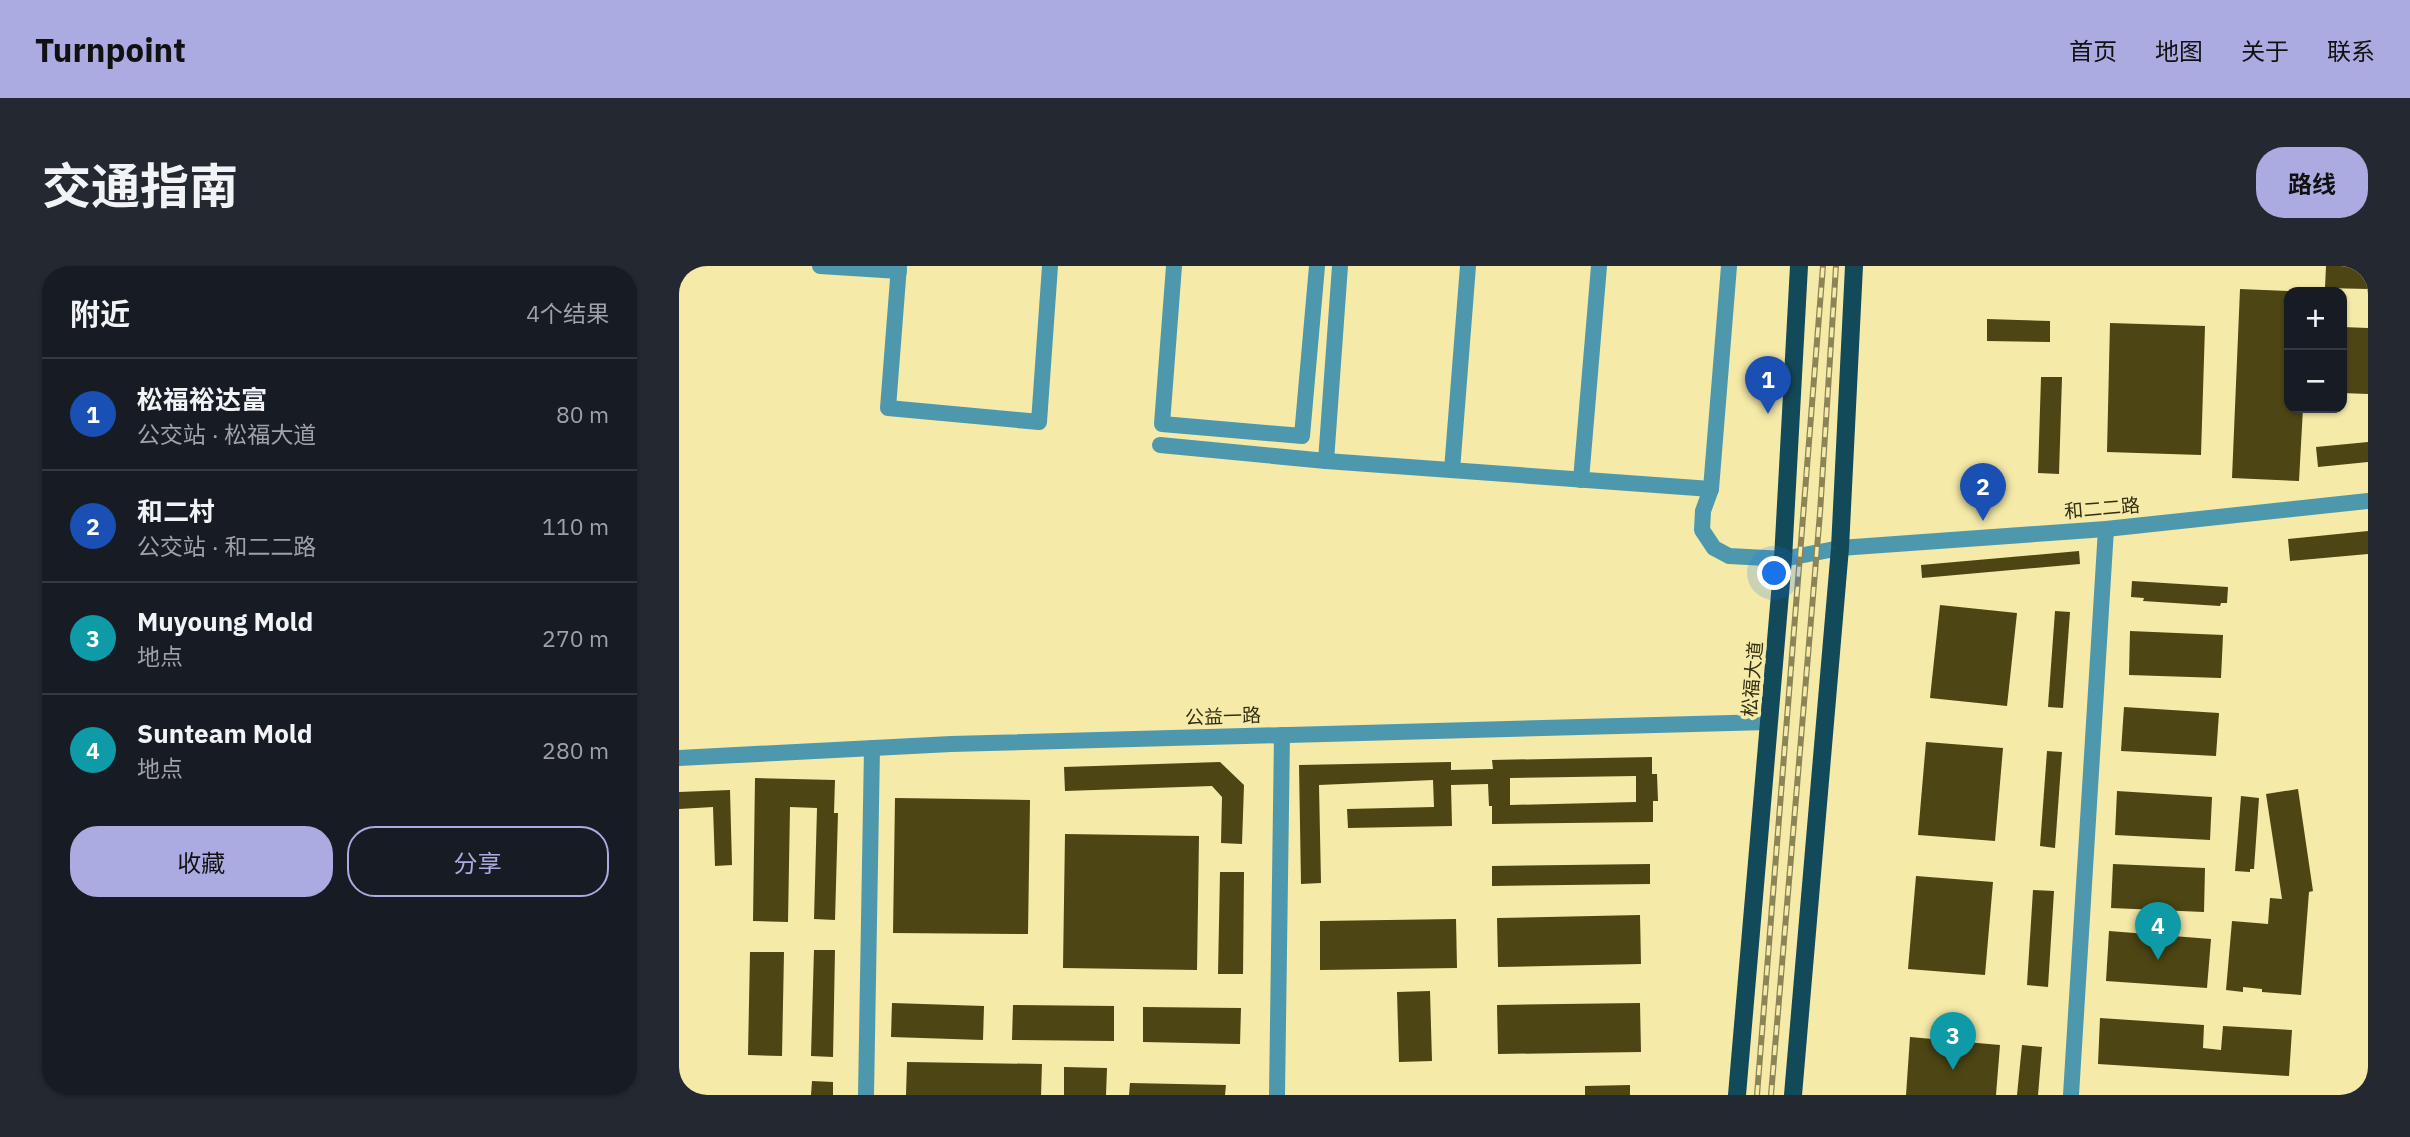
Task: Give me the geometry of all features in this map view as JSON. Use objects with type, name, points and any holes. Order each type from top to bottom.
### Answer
[{"type":"main road","name":"松福大道","points":[[1737,1095],[1783,559],[1799,266]]},
{"type":"main road","points":[[1793,1095],[1840,548],[1854,266]]},
{"type":"street","points":[[820,266],[899,269],[888,408],[1039,422],[1050,266]]},
{"type":"street","points":[[1174,266],[1162,424],[1302,436],[1317,266]]},
{"type":"street","points":[[1326,461],[1340,266]]},
{"type":"street","points":[[1452,470],[1468,266]]},
{"type":"street","points":[[1580,480],[1599,266]]},
{"type":"street","name":"和二二路","points":[[1729,266],[1711,489],[1703,511],[1702,530],[1714,548],[1729,556],[1783,559],[1840,548],[2106,529],[2368,501]]},
{"type":"street","points":[[1160,445],[1326,461],[1711,489]]},
{"type":"street","points":[[2071,1095],[2106,529]]},
{"type":"street","name":"公益一路","points":[[679,758],[872,748],[1769,722]]},
{"type":"street","points":[[1277,1095],[1282,735]]},
{"type":"street","points":[[866,1095],[872,748]]},
{"type":"building","points":[[2326,266],[2368,266],[2368,289],[2325,287]]},
{"type":"building","points":[[2240,289],[2284,291],[2284,413],[2303,413],[2299,481],[2232,478]]},
{"type":"building","points":[[1987,319],[2050,321],[2050,342],[1987,341]]},
{"type":"building","points":[[2110,323],[2205,326],[2201,455],[2107,452]]},
{"type":"building","points":[[2347,327],[2368,328],[2368,394],[2347,393]]},
{"type":"building","points":[[2041,377],[2062,377],[2059,474],[2038,473]]},
{"type":"building","points":[[2368,442],[2368,462],[2318,467],[2316,447]]},
{"type":"building","points":[[2368,531],[2368,554],[2290,561],[2288,539]]},
{"type":"building","points":[[2079,551],[2080,564],[1922,578],[1921,565]]},
{"type":"building","points":[[2132,581],[2228,587],[2227,603],[2221,603],[2220,606],[2143,601],[2144,598],[2131,597]]},
{"type":"building","points":[[1940,605],[2017,613],[2007,706],[1930,698]]},
{"type":"building","points":[[2055,611],[2070,612],[2063,708],[2048,707]]},
{"type":"building","points":[[2130,631],[2223,635],[2221,678],[2129,675]]},
{"type":"building","points":[[2124,707],[2219,713],[2216,756],[2121,751]]},
{"type":"building","points":[[1926,742],[2003,748],[1995,841],[1918,835]]},
{"type":"building","points":[[2047,751],[2062,752],[2055,848],[2040,846]]},
{"type":"building","points":[[1652,757],[1652,774],[1657,774],[1658,801],[1653,801],[1653,822],[1492,824],[1488,784],[1451,785],[1452,826],[1348,828],[1347,809],[1434,807],[1433,780],[1319,785],[1321,883],[1301,884],[1299,765],[1451,762],[1451,770],[1493,769],[1492,760]],"holes":[[[1636,776],[1636,802],[1510,805],[1510,778]]]},
{"type":"building","points":[[1220,762],[1244,785],[1242,844],[1221,843],[1222,797],[1212,786],[1065,791],[1064,767]]},
{"type":"building","points":[[755,778],[835,780],[834,813],[838,813],[835,920],[814,919],[817,808],[790,807],[788,922],[753,921]]},
{"type":"building","points":[[2298,789],[2313,891],[2309,892],[2301,995],[2262,992],[2262,989],[2243,987],[2243,992],[2226,990],[2232,921],[2268,924],[2270,898],[2282,899],[2266,794]]},
{"type":"building","points":[[730,790],[732,865],[715,866],[713,807],[679,809],[679,792]]},
{"type":"building","points":[[2117,791],[2212,797],[2210,840],[2115,835]]},
{"type":"building","points":[[2241,796],[2259,798],[2254,869],[2250,869],[2250,872],[2235,871]]},
{"type":"building","points":[[895,798],[1030,800],[1028,934],[893,933]]},
{"type":"building","points":[[1065,834],[1199,836],[1197,970],[1063,968]]},
{"type":"building","points":[[1650,864],[1650,884],[1492,886],[1492,866]]},
{"type":"building","points":[[2113,864],[2205,868],[2204,912],[2111,908]]},
{"type":"building","points":[[1220,872],[1244,872],[1243,974],[1218,974]]},
{"type":"building","points":[[1916,876],[1993,882],[1985,975],[1908,969]]},
{"type":"building","points":[[2033,890],[2054,891],[2048,987],[2027,985]]},
{"type":"building","points":[[1640,915],[1641,964],[1498,967],[1497,918]]},
{"type":"building","points":[[1456,919],[1457,968],[1320,970],[1320,921]]},
{"type":"building","points":[[2109,931],[2211,939],[2207,988],[2106,981]]},
{"type":"building","points":[[814,950],[835,950],[833,1057],[811,1056]]},
{"type":"building","points":[[750,952],[784,952],[782,1056],[748,1055]]},
{"type":"building","points":[[1430,991],[1432,1061],[1399,1062],[1397,992]]},
{"type":"building","points":[[892,1003],[984,1006],[983,1040],[891,1037]]},
{"type":"building","points":[[1640,1003],[1641,1052],[1498,1054],[1497,1005]]},
{"type":"building","points":[[1013,1005],[1114,1006],[1114,1041],[1012,1040]]},
{"type":"building","points":[[1143,1007],[1241,1008],[1240,1044],[1143,1042]]},
{"type":"building","points":[[2100,1018],[2204,1025],[2203,1048],[2221,1050],[2223,1026],[2292,1030],[2289,1076],[2098,1064]]},
{"type":"building","points":[[1910,1037],[2000,1045],[1996,1095],[1906,1095]]},
{"type":"building","points":[[2022,1045],[2042,1047],[2038,1095],[2017,1095]]},
{"type":"building","points":[[907,1062],[1042,1064],[1041,1095],[906,1095]]},
{"type":"building","points":[[1064,1067],[1107,1068],[1106,1095],[1064,1095]]},
{"type":"building","points":[[812,1081],[833,1082],[833,1095],[811,1095]]},
{"type":"building","points":[[1130,1083],[1226,1085],[1225,1095],[1129,1095]]},
{"type":"building","points":[[1630,1085],[1630,1095],[1585,1095],[1585,1086]]},
{"type":"railway","points":[[1757,1095],[1823,266]]},
{"type":"railway","points":[[1771,1095],[1820,513],[1836,266]]},
{"type":"place","name":"松福裕达富","points":[[1768,414]]},
{"type":"place","name":"和二村","points":[[1983,521]]},
{"type":"place","name":"Sunteam Mold","points":[[2158,960]]},
{"type":"place","name":"Muyoung Mold","points":[[1953,1070]]}]
